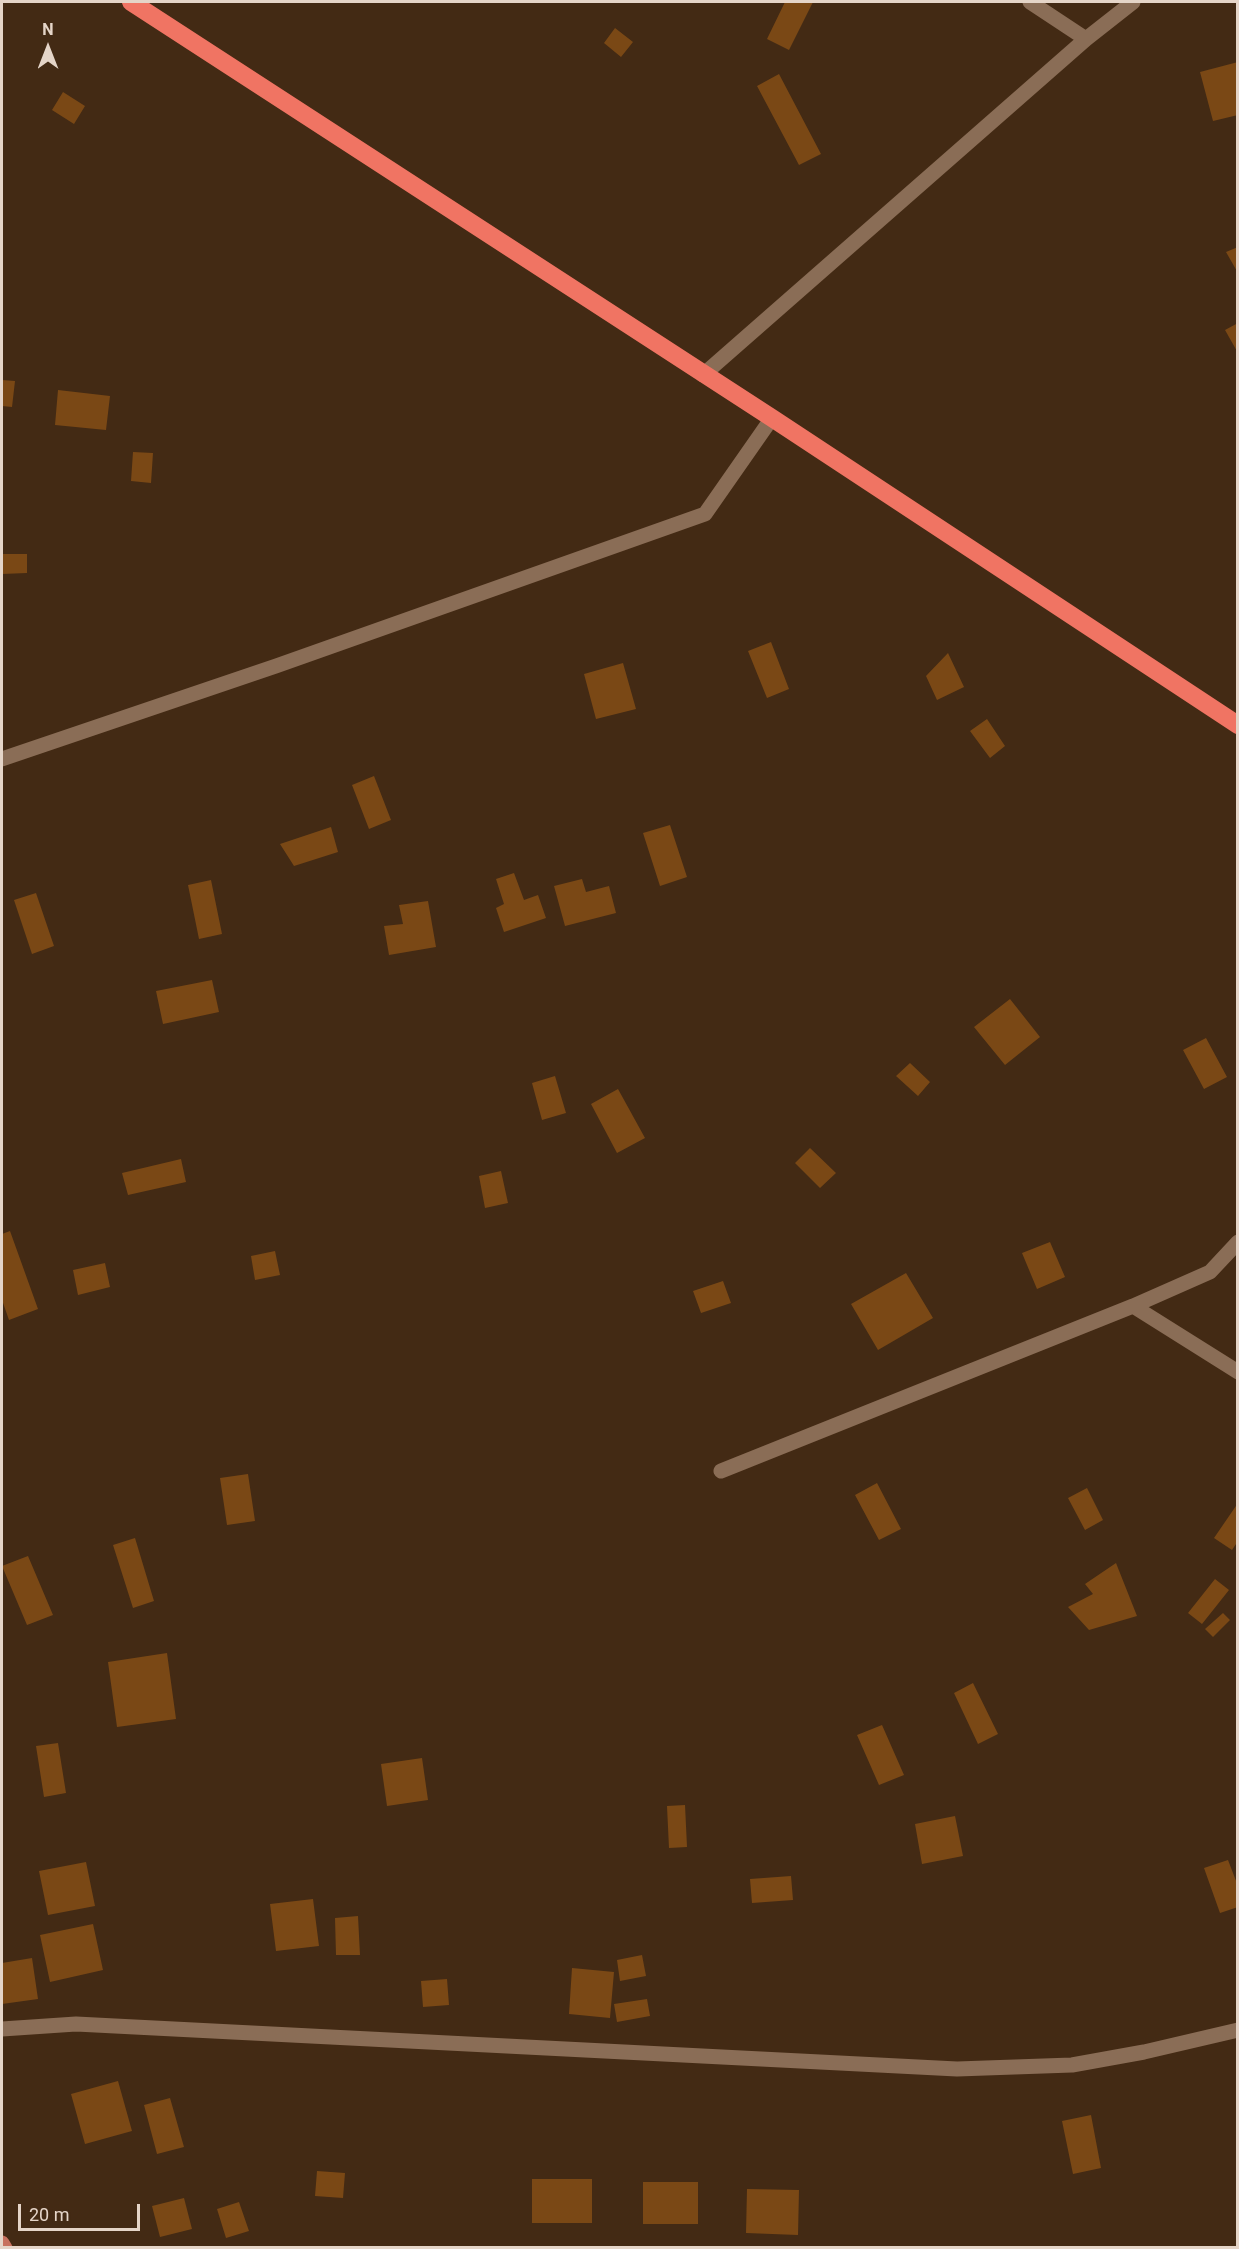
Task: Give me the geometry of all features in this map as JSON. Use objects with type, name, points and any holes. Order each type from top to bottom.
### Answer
[{"type":"highway","points":[[131,2],[1235,720]]},
{"type":"main road","points":[[2,2243],[5,2247]]},
{"type":"street","points":[[1030,2],[1086,39]]},
{"type":"street","points":[[703,375],[1086,39],[1133,2]]},
{"type":"street","points":[[2,759],[288,662],[705,514],[772,418]]},
{"type":"street","points":[[721,1471],[1133,1306],[1210,1272],[1238,1242]]},
{"type":"street","points":[[1133,1306],[1238,1372]]},
{"type":"street","points":[[2,2029],[76,2024],[957,2069],[1072,2065],[1144,2052],[1238,2030]]},
{"type":"building","points":[[785,2],[813,2],[789,50],[767,39]]},
{"type":"building","points":[[615,28],[633,42],[621,57],[604,43]]},
{"type":"building","points":[[1238,62],[1238,115],[1213,121],[1200,72]]},
{"type":"building","points":[[779,74],[821,154],[799,165],[757,86]]},
{"type":"building","points":[[63,92],[85,106],[74,124],[52,110]]},
{"type":"building","points":[[1238,247],[1238,273],[1226,252]]},
{"type":"building","points":[[1238,323],[1238,353],[1225,330]]},
{"type":"building","points":[[2,380],[15,381],[12,407],[2,406]]},
{"type":"building","points":[[58,390],[110,396],[106,430],[55,425]]},
{"type":"building","points":[[133,452],[153,453],[151,483],[131,481]]},
{"type":"building","points":[[2,554],[27,554],[27,573],[2,574]]},
{"type":"building","points":[[771,642],[789,689],[767,698],[748,651]]},
{"type":"building","points":[[948,653],[964,687],[937,700],[926,676]]},
{"type":"building","points":[[623,663],[636,709],[596,719],[584,674]]},
{"type":"building","points":[[987,719],[1005,746],[990,758],[970,731]]},
{"type":"building","points":[[374,776],[391,820],[369,829],[352,785]]},
{"type":"building","points":[[670,825],[687,877],[660,886],[643,833]]},
{"type":"building","points":[[331,827],[338,852],[294,866],[280,844]]},
{"type":"building","points":[[514,873],[524,900],[538,895],[546,918],[504,932],[496,908],[504,904],[496,879]]},
{"type":"building","points":[[582,879],[586,892],[609,886],[616,913],[565,926],[554,886]]},
{"type":"building","points":[[211,880],[222,934],[199,939],[188,885]]},
{"type":"building","points":[[36,893],[54,946],[32,954],[14,900]]},
{"type":"building","points":[[428,901],[436,947],[389,955],[384,926],[403,924],[399,905]]},
{"type":"building","points":[[212,980],[219,1012],[163,1024],[156,991]]},
{"type":"building","points":[[1010,999],[1040,1037],[1005,1065],[974,1027]]},
{"type":"building","points":[[1206,1038],[1227,1077],[1204,1089],[1183,1050]]},
{"type":"building","points":[[910,1063],[930,1082],[918,1096],[896,1076]]},
{"type":"building","points":[[555,1076],[566,1113],[542,1120],[532,1083]]},
{"type":"building","points":[[618,1089],[645,1138],[617,1153],[591,1104]]},
{"type":"building","points":[[810,1148],[836,1173],[820,1188],[795,1163]]},
{"type":"building","points":[[181,1159],[186,1182],[128,1195],[122,1173]]},
{"type":"building","points":[[501,1171],[508,1203],[485,1208],[479,1176]]},
{"type":"building","points":[[10,1231],[38,1309],[9,1320],[2,1300],[2,1234]]},
{"type":"building","points":[[1050,1242],[1065,1277],[1037,1289],[1022,1253]]},
{"type":"building","points":[[275,1251],[280,1275],[255,1280],[251,1256]]},
{"type":"building","points":[[105,1263],[110,1287],[78,1295],[73,1270]]},
{"type":"building","points":[[906,1273],[933,1318],[878,1350],[851,1304]]},
{"type":"building","points":[[723,1281],[731,1303],[701,1313],[693,1291]]},
{"type":"building","points":[[248,1474],[255,1521],[227,1525],[220,1478]]},
{"type":"building","points":[[877,1483],[901,1529],[879,1540],[855,1495]]},
{"type":"building","points":[[1087,1488],[1103,1520],[1085,1530],[1068,1498]]},
{"type":"building","points":[[1238,1503],[1238,1541],[1232,1550],[1214,1538]]},
{"type":"building","points":[[135,1538],[154,1601],[133,1608],[113,1545]]},
{"type":"building","points":[[28,1556],[53,1615],[27,1625],[2,1566]]},
{"type":"building","points":[[1116,1563],[1137,1616],[1089,1630],[1068,1607],[1093,1594],[1085,1584]]},
{"type":"building","points":[[1215,1579],[1229,1590],[1202,1624],[1188,1613]]},
{"type":"building","points":[[1223,1613],[1230,1620],[1213,1637],[1205,1629]]},
{"type":"building","points":[[167,1653],[176,1719],[117,1727],[108,1662]]},
{"type":"building","points":[[973,1683],[998,1734],[978,1744],[954,1693]]},
{"type":"building","points":[[882,1725],[904,1775],[879,1785],[857,1735]]},
{"type":"building","points":[[58,1743],[66,1793],[44,1797],[36,1746]]},
{"type":"building","points":[[422,1758],[428,1800],[387,1806],[381,1764]]},
{"type":"building","points":[[685,1805],[687,1847],[669,1848],[667,1806]]},
{"type":"building","points":[[955,1816],[963,1856],[922,1864],[915,1824]]},
{"type":"building","points":[[1228,1860],[1238,1886],[1238,1907],[1220,1913],[1204,1868]]},
{"type":"building","points":[[86,1862],[95,1906],[48,1915],[39,1871]]},
{"type":"building","points":[[791,1876],[793,1900],[752,1903],[750,1879]]},
{"type":"building","points":[[313,1899],[319,1946],[276,1951],[270,1904]]},
{"type":"building","points":[[358,1916],[360,1955],[336,1955],[335,1918]]},
{"type":"building","points":[[93,1924],[103,1970],[50,1982],[40,1935]]},
{"type":"building","points":[[642,1955],[646,1976],[620,1981],[617,1960]]},
{"type":"building","points":[[32,1958],[38,1999],[2,2004],[2,1963]]},
{"type":"building","points":[[572,1968],[614,1972],[610,2018],[569,2014]]},
{"type":"building","points":[[447,1979],[449,2005],[423,2007],[421,1981]]},
{"type":"building","points":[[647,1999],[650,2016],[617,2022],[614,2004]]},
{"type":"building","points":[[118,2081],[132,2131],[85,2144],[71,2094]]},
{"type":"building","points":[[170,2098],[184,2147],[157,2154],[144,2105]]},
{"type":"building","points":[[1091,2115],[1101,2168],[1073,2174],[1062,2121]]},
{"type":"building","points":[[317,2171],[345,2173],[343,2198],[315,2196]]},
{"type":"building","points":[[532,2179],[592,2179],[592,2223],[532,2223]]},
{"type":"building","points":[[643,2182],[698,2182],[698,2224],[643,2224]]},
{"type":"building","points":[[747,2189],[799,2190],[798,2235],[746,2233]]},
{"type":"building","points":[[184,2198],[192,2229],[160,2237],[152,2206]]},
{"type":"building","points":[[239,2202],[249,2231],[226,2238],[217,2209]]}]
